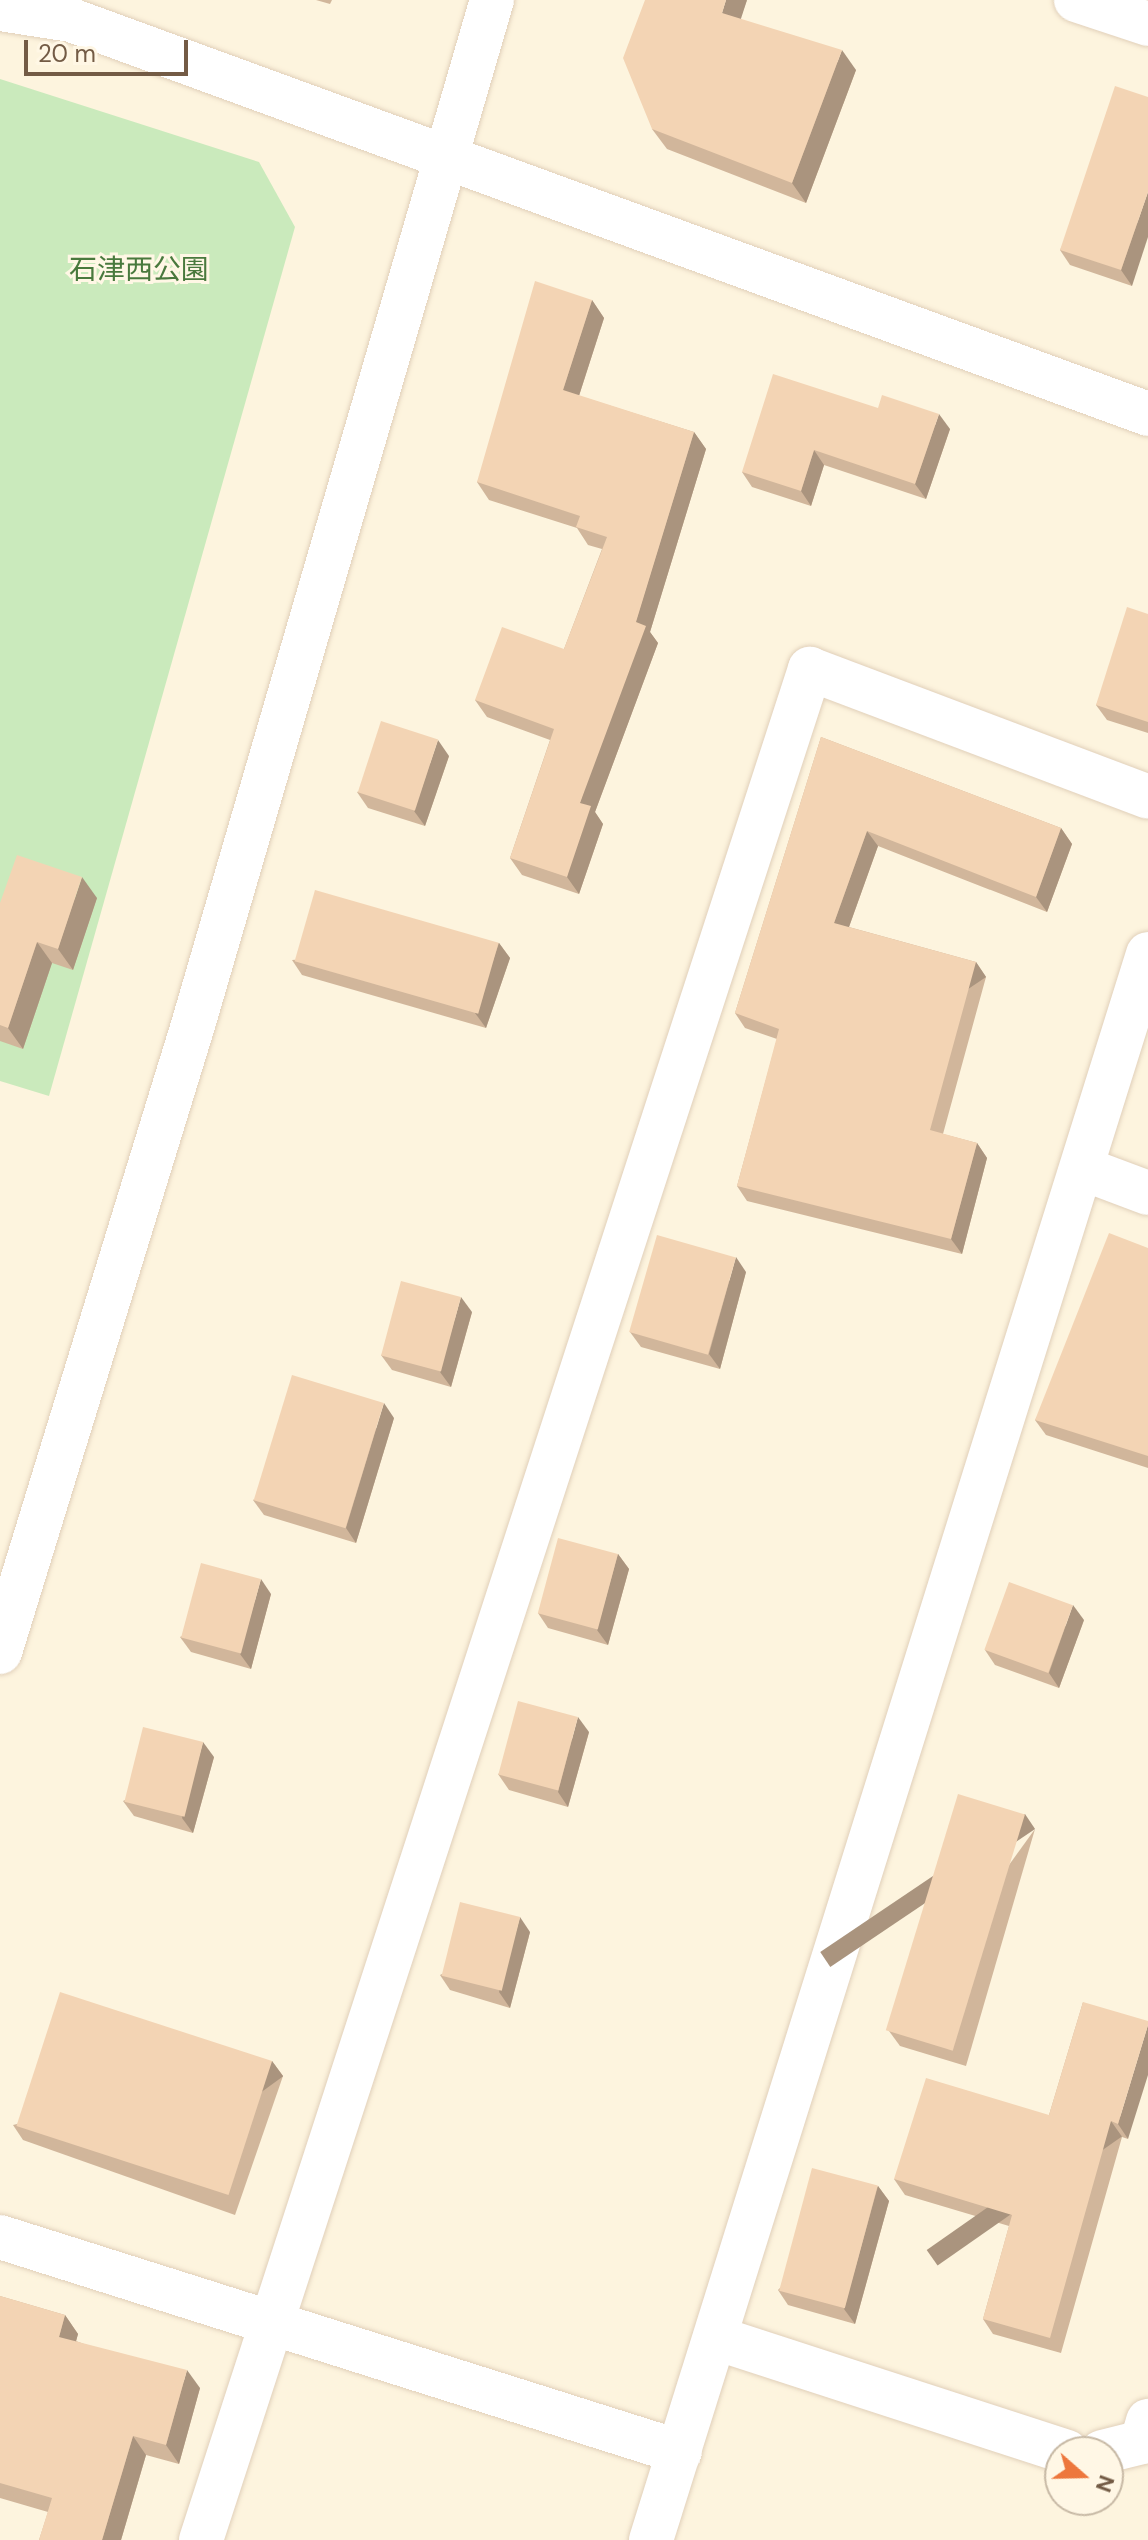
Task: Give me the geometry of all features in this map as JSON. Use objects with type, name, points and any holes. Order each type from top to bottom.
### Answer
[{"type":"street","points":[[0,1652],[193,1025],[492,0]]},
{"type":"street","points":[[1076,0],[1148,24]]},
{"type":"street","points":[[0,9],[71,20],[444,160],[1148,414]]},
{"type":"street","points":[[201,2540],[810,669],[1148,797]]},
{"type":"street","points":[[651,2540],[1084,1169],[1148,954]]},
{"type":"street","points":[[1084,1169],[1148,1193]]},
{"type":"street","points":[[0,2237],[680,2452]]},
{"type":"street","points":[[716,2338],[1044,2445]]},
{"type":"street","points":[[1124,2446],[1142,2442],[1148,2421]]},
{"type":"green space","name":"石津西公園","points":[[0,79],[259,162],[295,227],[49,1096],[0,1081]]},
{"type":"building","points":[[645,0],[726,0],[722,13],[842,50],[792,183],[652,129],[623,58]]},
{"type":"building","points":[[1115,86],[1148,97],[1148,192],[1121,270],[1060,250]]},
{"type":"building","points":[[535,281],[592,300],[563,390],[694,432],[636,622],[646,626],[580,803],[591,806],[567,877],[510,858],[554,729],[475,700],[502,627],[564,649],[607,537],[576,527],[580,516],[477,482]]},
{"type":"building","points":[[773,374],[878,408],[882,395],[939,414],[915,484],[814,450],[801,491],[742,472]]},
{"type":"building","points":[[1127,607],[1148,614],[1148,722],[1096,705]]},
{"type":"building","points":[[381,721],[438,740],[415,811],[358,792]]},
{"type":"building","points":[[821,737],[1061,828],[1036,897],[867,831],[834,923],[976,962],[930,1130],[977,1143],[951,1239],[737,1186],[779,1029],[735,1013]]},
{"type":"building","points":[[17,855],[82,877],[58,949],[37,942],[8,1028],[0,1025],[0,903]]},
{"type":"building","points":[[315,890],[499,943],[478,1014],[295,961]]},
{"type":"building","points":[[1109,1233],[1148,1248],[1148,1456],[1035,1420]]},
{"type":"building","points":[[657,1235],[736,1258],[708,1355],[629,1332]]},
{"type":"building","points":[[401,1281],[461,1297],[441,1371],[381,1355]]},
{"type":"building","points":[[292,1375],[384,1403],[346,1528],[254,1500]]},
{"type":"building","points":[[558,1538],[618,1554],[598,1629],[538,1613]]},
{"type":"building","points":[[201,1563],[261,1579],[241,1653],[181,1637]]},
{"type":"building","points":[[1009,1582],[1073,1605],[1048,1673],[984,1650]]},
{"type":"building","points":[[518,1701],[578,1717],[558,1790],[498,1774]]},
{"type":"building","points":[[143,1727],[203,1742],[185,1817],[124,1802]]},
{"type":"building","points":[[958,1794],[1025,1814],[953,2051],[886,2030]]},
{"type":"building","points":[[460,1902],[520,1917],[502,1991],[442,1976]]},
{"type":"building","points":[[60,1992],[272,2061],[229,2195],[16,2126]]},
{"type":"building","points":[[1083,2002],[1148,2021],[1148,2025],[1118,2124],[1111,2121],[1050,2338],[983,2319],[1012,2215],[894,2179],[926,2078],[1049,2115]]},
{"type":"building","points":[[812,2168],[878,2186],[845,2308],[779,2291]]},
{"type":"building","points":[[0,2296],[65,2315],[59,2337],[187,2370],[166,2445],[133,2436],[102,2540],[39,2540],[52,2498],[0,2483]]}]
